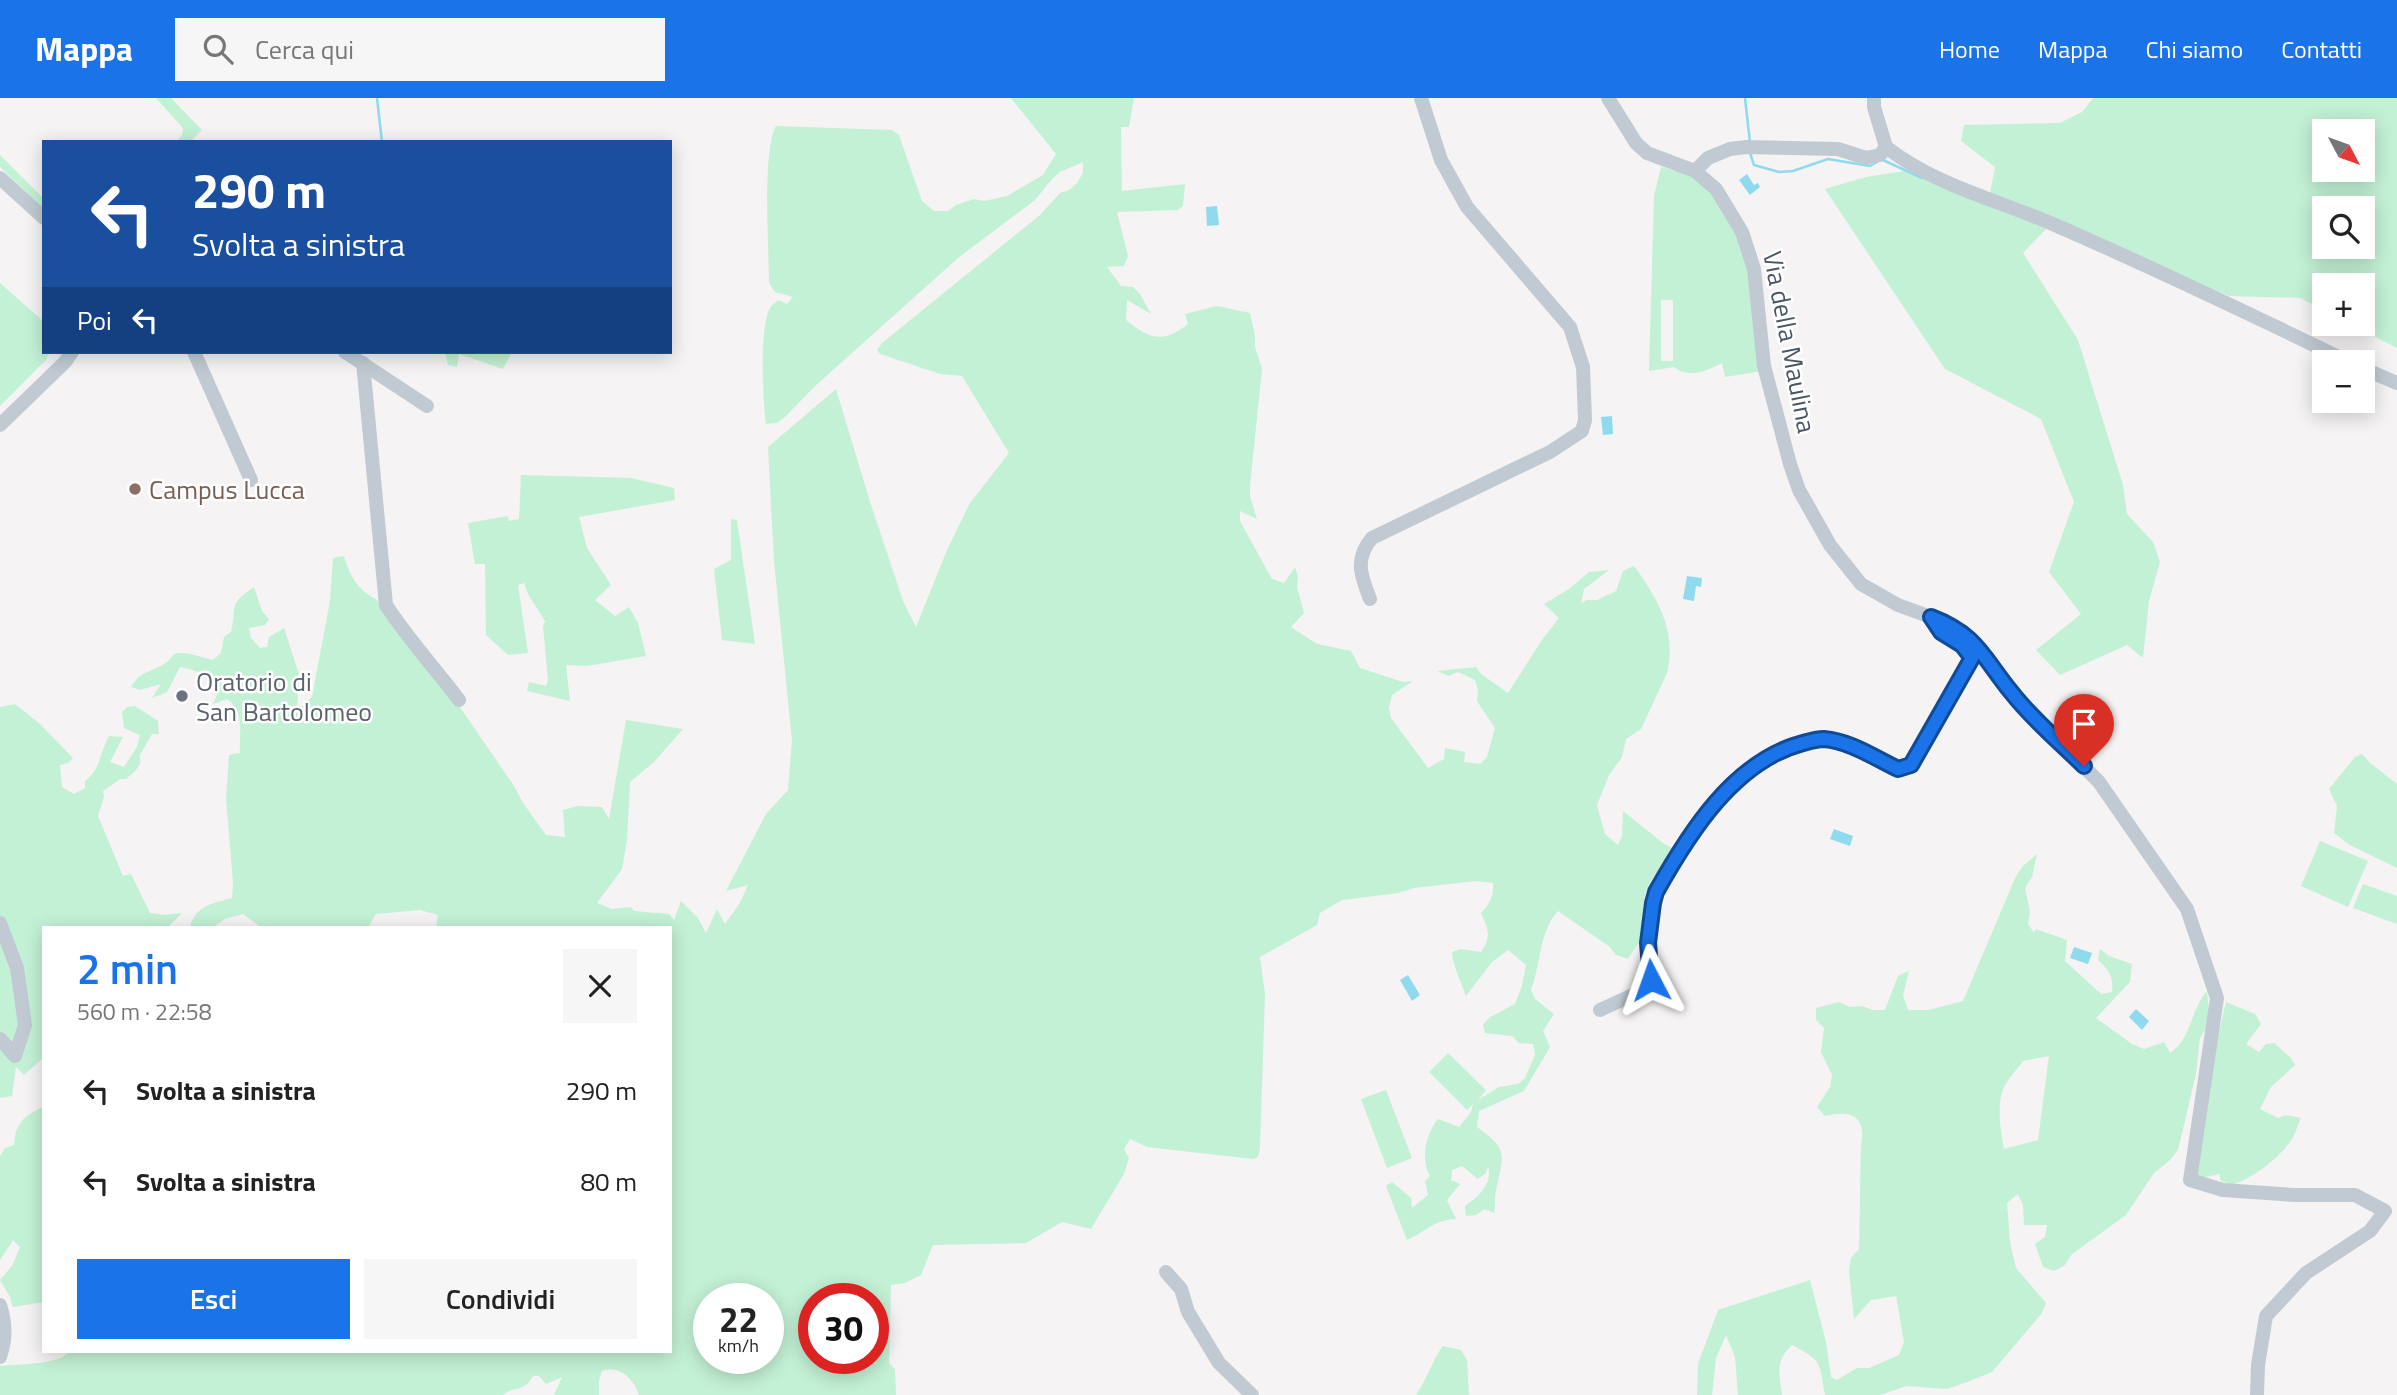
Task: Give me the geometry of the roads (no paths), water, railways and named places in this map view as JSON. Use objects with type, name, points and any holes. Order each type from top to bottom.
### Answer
[{"type":"street","points":[[1370,599],[1360,567],[1361,556],[1372,538],[1550,452],[1582,431],[1585,420],[1583,367],[1570,327],[1467,208],[1441,160],[1421,98]]},
{"type":"street","name":"Via della Maulina","points":[[1608,98],[1636,144],[1647,153],[1695,171],[1716,189],[1742,232],[1754,269],[1764,366],[1790,464],[1816,522],[1830,545],[1861,584],[1890,602],[1950,624],[1980,649],[2018,701],[2099,782],[2187,909],[2217,998],[2190,1180],[2223,1189],[2294,1195],[2355,1195],[2385,1211],[2370,1231],[2306,1273],[2266,1316],[2258,1365],[2257,1395]]},
{"type":"street","points":[[1874,98],[1874,107],[1886,147],[1930,176],[2053,224],[2324,350]]},
{"type":"street","points":[[1695,171],[1708,158],[1730,149],[1838,149],[1866,158],[1880,155],[1886,147]]},
{"type":"street","points":[[0,178],[42,216]]},
{"type":"street","points":[[0,425],[71,354]]},
{"type":"street","points":[[195,354],[251,480]]},
{"type":"street","points":[[348,354],[427,406]]},
{"type":"street","points":[[363,363],[386,605],[405,635],[459,700]]},
{"type":"street","points":[[2375,374],[2397,383]]},
{"type":"street","points":[[1600,1010],[1648,988],[1652,976],[1648,943],[1656,892],[1704,816],[1743,776],[1788,747],[1820,738],[1856,748],[1898,769],[1911,765],[1972,658],[1962,645],[1941,632],[1931,617]]},
{"type":"street","points":[[0,923],[17,968],[25,1025],[15,1056],[0,1039]]},
{"type":"street","points":[[1166,1272],[1181,1289],[1188,1312],[1219,1363],[1252,1395]]},
{"type":"street","points":[[0,1305],[5,1324],[5,1343],[0,1357]]},
{"type":"water","points":[[1747,174],[1754,185],[1758,183],[1760,187],[1750,195],[1739,180]]},
{"type":"water","points":[[1217,206],[1219,225],[1207,226],[1206,207]]},
{"type":"water","points":[[1612,416],[1613,434],[1603,435],[1601,417]]},
{"type":"water","points":[[1687,576],[1702,578],[1701,587],[1696,586],[1694,601],[1683,599]]},
{"type":"water","points":[[1834,829],[1853,836],[1850,846],[1830,839]]},
{"type":"water","points":[[2074,947],[2092,953],[2088,964],[2070,958]]},
{"type":"water","points":[[1408,975],[1420,995],[1412,1001],[1400,980]]},
{"type":"water","points":[[2136,1009],[2149,1021],[2142,1030],[2129,1017]]},
{"type":"waterway","points":[[377,98],[382,140]]},
{"type":"waterway","points":[[1745,98],[1750,143]]},
{"type":"waterway","points":[[1750,153],[1754,165],[1779,172],[1793,171],[1828,159],[1870,166],[1877,162]]},
{"type":"waterway","points":[[1883,160],[1922,178]]},
{"type":"place","name":"Campus Lucca","points":[[135,489]]},
{"type":"place","name":"Oratorio di San Bartolomeo","points":[[182,696]]}]
